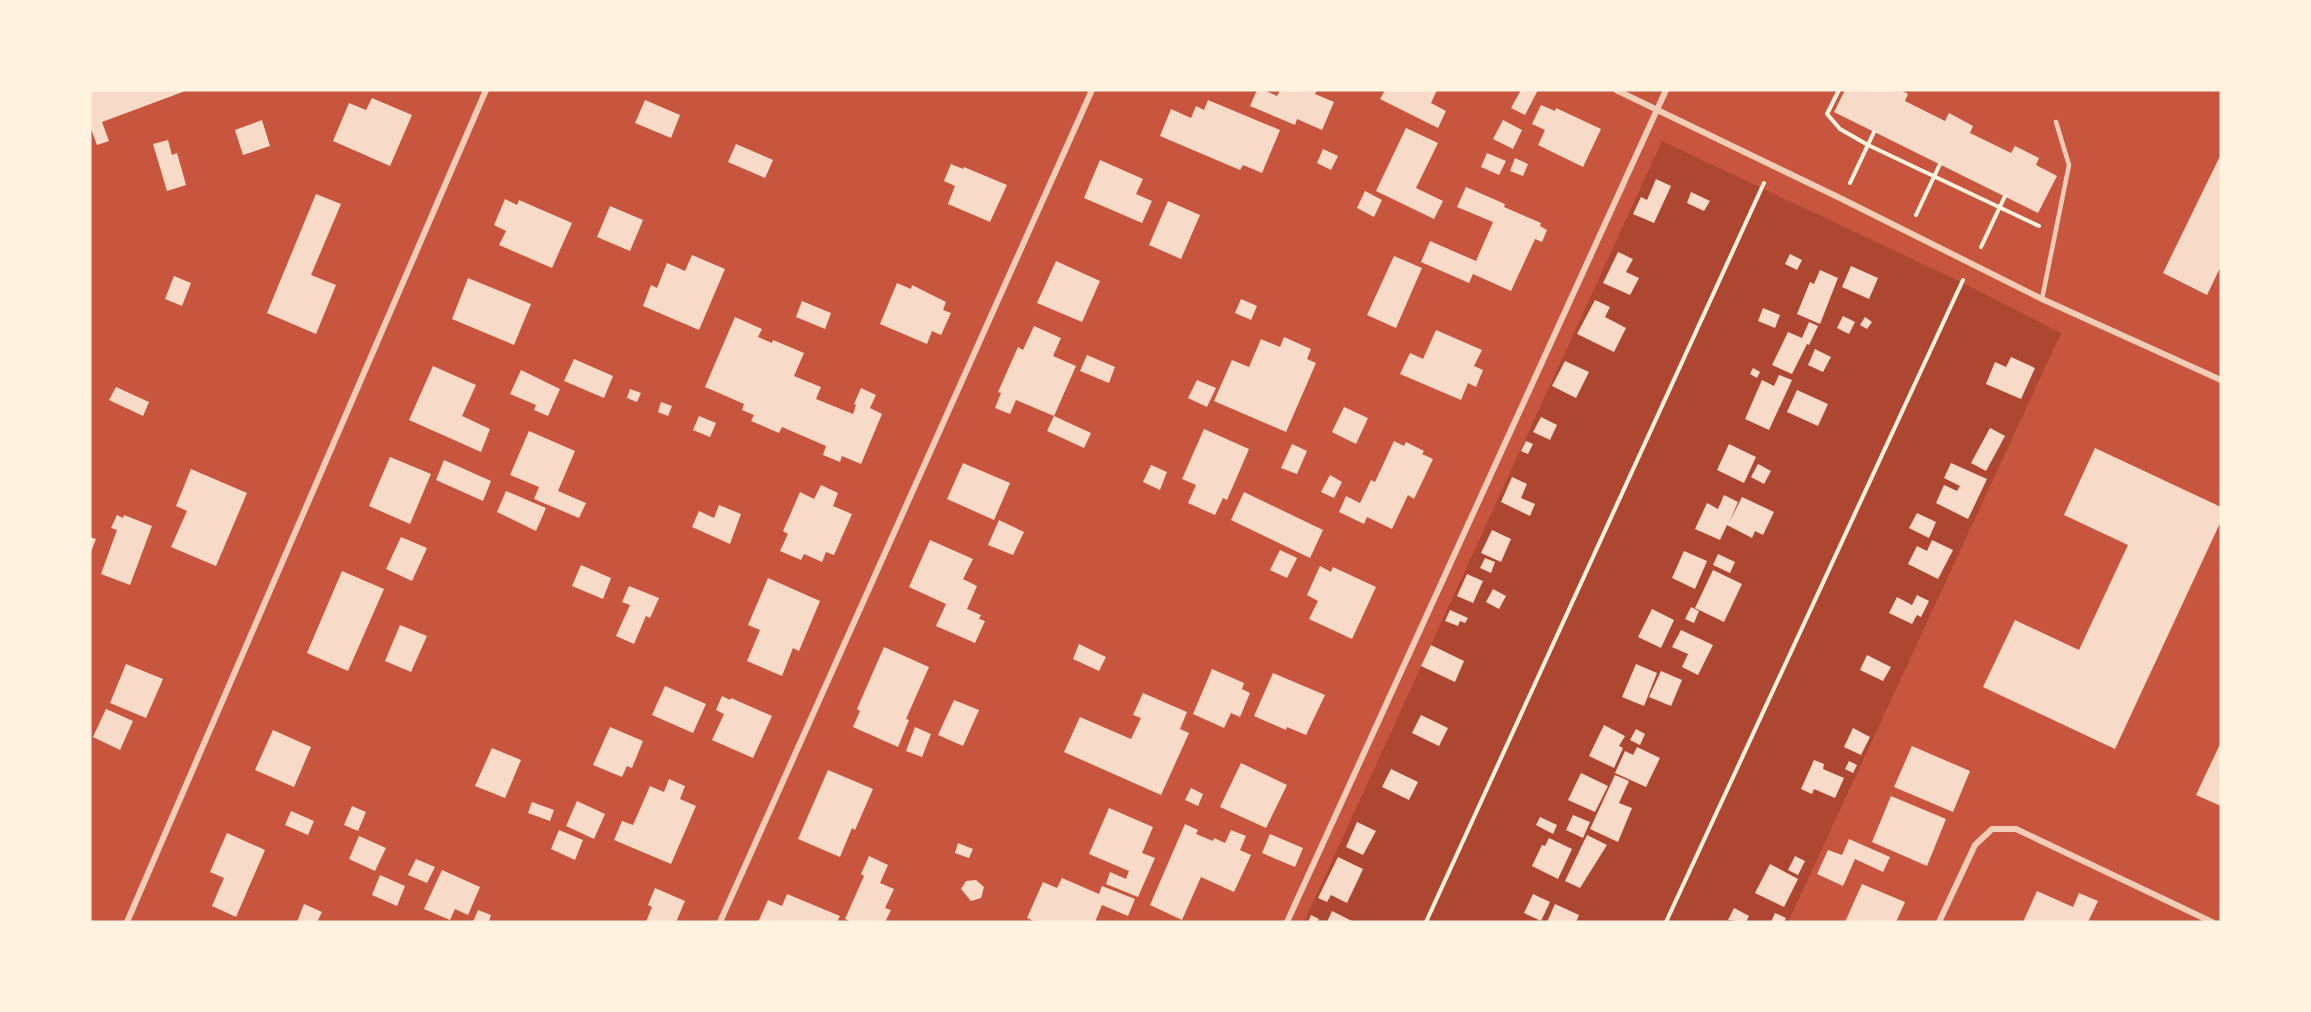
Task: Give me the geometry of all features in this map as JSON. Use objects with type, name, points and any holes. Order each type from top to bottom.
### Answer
[{"type":"street","points":[[127,922],[486,90]]},
{"type":"street","points":[[720,922],[1092,90]]},
{"type":"street","points":[[1616,90],[2043,299],[2221,380]]},
{"type":"street","points":[[1287,922],[1666,90]]},
{"type":"street","points":[[1939,922],[1975,845],[1992,829],[2016,829],[2212,922]]},
{"type":"lane","points":[[2043,299],[2069,165],[2056,122]]},
{"type":"path","points":[[1839,90],[1827,114],[1840,129],[1934,177],[2056,234]]},
{"type":"path","points":[[1842,199],[1874,132]]},
{"type":"path","points":[[1909,232],[1940,164]]},
{"type":"path","points":[[1426,922],[1772,165]]},
{"type":"path","points":[[1666,922],[1961,282],[1974,264],[2005,196]]},
{"type":"shaded area","points":[[1662,141],[1961,282],[2061,333],[1788,922],[1304,922]]},
{"type":"building","points":[[90,90],[188,90],[102,122],[109,141],[97,145],[90,126]]},
{"type":"building","points":[[1257,90],[1264,90],[1277,96],[1280,90],[1317,90],[1315,94],[1334,102],[1322,130],[1297,119],[1295,125],[1250,106]]},
{"type":"building","points":[[1385,90],[1437,90],[1431,103],[1446,111],[1438,128],[1380,99]]},
{"type":"building","points":[[1521,90],[1538,90],[1525,115],[1511,108]]},
{"type":"building","points":[[1845,90],[1901,90],[1908,94],[1905,101],[1945,121],[1949,113],[1973,126],[1970,133],[2011,153],[2015,146],[2039,158],[2036,165],[2057,176],[2038,213],[1834,112]]},
{"type":"building","points":[[372,98],[412,115],[390,166],[333,141],[349,103],[366,110]]},
{"type":"building","points":[[645,100],[680,115],[671,138],[635,123]]},
{"type":"building","points":[[1208,100],[1280,130],[1262,173],[1243,165],[1240,170],[1160,136],[1171,109],[1191,118],[1196,106],[1204,110]]},
{"type":"building","points":[[1541,105],[1555,111],[1556,108],[1601,129],[1583,167],[1538,145],[1545,130],[1532,124]]},
{"type":"building","points":[[262,120],[270,146],[243,155],[235,130]]},
{"type":"building","points":[[1503,120],[1522,130],[1513,149],[1493,139]]},
{"type":"building","points":[[1406,128],[1438,143],[1416,188],[1443,201],[1434,219],[1376,191]]},
{"type":"building","points":[[168,140],[172,155],[177,153],[186,185],[167,191],[153,144]]},
{"type":"building","points":[[736,144],[773,160],[765,178],[728,162]]},
{"type":"building","points":[[1323,149],[1338,156],[1331,170],[1317,163]]},
{"type":"building","points":[[1487,153],[1506,161],[1499,175],[1481,167]]},
{"type":"building","points":[[2221,154],[2221,266],[2207,295],[2163,273]]},
{"type":"building","points":[[1515,158],[1528,164],[1523,176],[1510,171]]},
{"type":"building","points":[[1100,160],[1143,179],[1136,194],[1152,201],[1142,223],[1084,198]]},
{"type":"building","points":[[951,164],[1007,185],[990,222],[948,204],[955,186],[944,181]]},
{"type":"building","points":[[1656,179],[1671,186],[1654,223],[1633,214],[1641,197],[1647,200]]},
{"type":"building","points":[[1466,187],[1541,223],[1540,226],[1547,230],[1542,242],[1535,239],[1511,291],[1473,274],[1469,283],[1421,262],[1430,241],[1476,261],[1493,222],[1457,207]]},
{"type":"building","points":[[1365,191],[1382,200],[1374,217],[1357,208]]},
{"type":"building","points":[[1691,192],[1710,201],[1704,211],[1687,203]]},
{"type":"building","points":[[316,194],[341,204],[311,275],[336,285],[316,334],[267,313]]},
{"type":"building","points":[[505,199],[517,205],[519,200],[572,223],[552,268],[499,245],[506,231],[494,225]]},
{"type":"building","points":[[1168,201],[1200,215],[1181,259],[1149,245]]},
{"type":"building","points":[[610,206],[643,220],[630,251],[597,237]]},
{"type":"building","points":[[1618,252],[1633,259],[1626,272],[1639,278],[1630,295],[1603,283]]},
{"type":"building","points":[[1790,254],[1802,260],[1797,270],[1785,264]]},
{"type":"building","points":[[692,255],[725,269],[699,330],[643,306],[651,285],[657,288],[667,263],[685,271]]},
{"type":"building","points":[[1394,256],[1422,268],[1396,328],[1367,315]]},
{"type":"building","points":[[1056,261],[1100,281],[1082,322],[1037,303]]},
{"type":"building","points":[[1851,266],[1878,278],[1869,299],[1842,287]]},
{"type":"building","points":[[1820,270],[1838,278],[1820,324],[1797,314],[1810,282],[1814,284]]},
{"type":"building","points":[[174,276],[191,283],[182,306],[165,299]]},
{"type":"building","points":[[468,278],[531,304],[514,345],[452,319]]},
{"type":"building","points":[[897,283],[911,289],[912,285],[946,302],[943,310],[951,313],[941,335],[932,331],[927,344],[880,324]]},
{"type":"building","points":[[1241,299],[1257,306],[1251,320],[1235,313]]},
{"type":"building","points":[[1595,300],[1610,307],[1605,317],[1626,328],[1614,352],[1577,334]]},
{"type":"building","points":[[802,301],[831,313],[825,329],[796,317]]},
{"type":"building","points":[[1763,308],[1780,315],[1775,328],[1758,321]]},
{"type":"building","points":[[1843,316],[1855,322],[1849,334],[1837,328]]},
{"type":"building","points":[[735,317],[762,329],[758,337],[772,343],[773,340],[804,353],[794,376],[821,387],[816,399],[853,414],[856,405],[854,404],[861,388],[876,395],[870,408],[882,414],[861,464],[842,456],[840,462],[823,455],[826,446],[782,427],[779,433],[751,421],[754,415],[742,410],[744,404],[705,387]]},
{"type":"building","points":[[1865,317],[1872,322],[1867,329],[1860,325]]},
{"type":"building","points":[[1809,322],[1818,326],[1792,374],[1772,365],[1788,332],[1802,338]]},
{"type":"building","points":[[1034,326],[1061,338],[1053,356],[1076,366],[1054,416],[1016,400],[1010,414],[995,408],[1001,393],[998,392],[1018,347],[1023,350]]},
{"type":"building","points":[[1436,330],[1482,350],[1474,366],[1483,370],[1476,387],[1468,383],[1461,400],[1400,374],[1410,353],[1423,359]]},
{"type":"building","points":[[1284,337],[1311,349],[1307,359],[1316,363],[1286,432],[1214,401],[1232,360],[1249,367],[1261,339],[1280,347]]},
{"type":"building","points":[[1815,349],[1831,357],[1823,372],[1808,365]]},
{"type":"building","points":[[1087,355],[1115,367],[1109,383],[1080,371]]},
{"type":"building","points":[[2011,357],[2035,368],[2021,399],[1986,384],[1995,362],[2006,367]]},
{"type":"building","points":[[574,359],[613,376],[604,398],[564,381]]},
{"type":"building","points":[[1565,361],[1589,372],[1576,398],[1552,386]]},
{"type":"building","points":[[433,366],[476,385],[462,416],[490,429],[481,452],[409,420]]},
{"type":"building","points":[[1753,368],[1760,372],[1757,378],[1750,374]]},
{"type":"building","points":[[521,370],[560,389],[548,416],[534,410],[536,405],[510,394]]},
{"type":"building","points":[[1779,375],[1792,380],[1769,430],[1745,419],[1762,380],[1774,386]]},
{"type":"building","points":[[1197,380],[1216,388],[1207,407],[1188,398]]},
{"type":"building","points":[[116,387],[149,402],[143,416],[109,400]]},
{"type":"building","points":[[630,389],[641,393],[637,402],[627,398]]},
{"type":"building","points":[[1797,390],[1828,404],[1818,426],[1787,412]]},
{"type":"building","points":[[661,402],[672,406],[668,416],[658,412]]},
{"type":"building","points":[[1344,407],[1368,418],[1356,444],[1332,432]]},
{"type":"building","points":[[699,416],[716,423],[710,437],[693,430]]},
{"type":"building","points":[[1054,416],[1091,433],[1084,448],[1047,431]]},
{"type":"building","points":[[1541,417],[1557,425],[1550,440],[1533,432]]},
{"type":"building","points":[[1990,428],[2005,436],[1986,471],[1971,463]]},
{"type":"building","points":[[1204,429],[1249,449],[1227,500],[1223,498],[1215,515],[1188,503],[1196,485],[1182,479]]},
{"type":"building","points":[[529,431],[575,451],[558,491],[586,503],[579,518],[534,499],[539,487],[510,475]]},
{"type":"building","points":[[1394,441],[1404,446],[1406,442],[1424,451],[1422,454],[1433,459],[1414,499],[1408,495],[1392,529],[1367,517],[1364,524],[1339,512],[1346,496],[1360,503],[1371,480],[1375,482]]},
{"type":"building","points":[[1526,441],[1533,444],[1528,454],[1521,451]]},
{"type":"building","points":[[1292,444],[1307,451],[1297,474],[1281,468]]},
{"type":"building","points":[[1729,444],[1756,457],[1744,483],[1717,470]]},
{"type":"building","points":[[2095,448],[2221,507],[2221,521],[2115,749],[1983,687],[2015,620],[2079,650],[2128,545],[2064,515]]},
{"type":"building","points":[[390,457],[431,474],[410,524],[369,506]]},
{"type":"building","points":[[444,460],[491,481],[483,501],[436,480]]},
{"type":"building","points":[[963,463],[1010,483],[994,520],[947,499]]},
{"type":"building","points":[[1951,463],[1987,479],[1968,519],[1936,503],[1944,485],[1957,491],[1960,486],[1944,478]]},
{"type":"building","points":[[1758,464],[1771,471],[1764,484],[1751,477]]},
{"type":"building","points":[[1151,465],[1167,472],[1160,490],[1143,482]]},
{"type":"building","points":[[191,469],[247,493],[216,566],[171,547],[187,511],[176,506]]},
{"type":"building","points":[[1330,475],[1342,482],[1334,498],[1321,492]]},
{"type":"building","points":[[1512,477],[1527,484],[1521,498],[1535,504],[1530,516],[1501,502]]},
{"type":"building","points":[[821,485],[838,493],[833,506],[852,514],[834,555],[826,552],[822,562],[804,554],[801,560],[780,551],[788,534],[783,531],[800,492],[814,499]]},
{"type":"building","points":[[506,491],[546,508],[536,531],[497,512]]},
{"type":"building","points":[[1244,492],[1323,530],[1310,558],[1231,520]]},
{"type":"building","points":[[1724,495],[1738,502],[1729,523],[1742,497],[1774,512],[1763,535],[1755,531],[1752,538],[1727,525],[1720,540],[1695,529],[1707,503],[1718,509]]},
{"type":"building","points":[[719,505],[741,514],[730,544],[692,527],[699,511],[714,518]]},
{"type":"building","points":[[1917,513],[1936,522],[1929,538],[1909,528]]},
{"type":"building","points":[[117,515],[123,518],[124,515],[152,526],[130,585],[101,574],[117,530],[111,528]]},
{"type":"building","points":[[999,520],[1024,532],[1013,555],[988,545]]},
{"type":"building","points":[[1492,530],[1511,539],[1501,562],[1481,553]]},
{"type":"building","points":[[90,537],[96,539],[90,554]]},
{"type":"building","points":[[401,537],[427,548],[412,581],[386,569]]},
{"type":"building","points":[[930,540],[973,559],[963,579],[977,586],[967,609],[981,615],[979,619],[985,621],[975,643],[936,626],[946,604],[909,587]]},
{"type":"building","points":[[1932,540],[1953,550],[1938,579],[1908,564],[1917,546],[1927,551]]},
{"type":"building","points":[[1280,550],[1297,558],[1287,578],[1270,570]]},
{"type":"building","points":[[1684,551],[1707,561],[1695,589],[1672,578]]},
{"type":"building","points":[[1718,554],[1735,562],[1730,573],[1713,565]]},
{"type":"building","points":[[1485,558],[1495,562],[1491,573],[1480,568]]},
{"type":"building","points":[[581,565],[611,578],[603,599],[572,586]]},
{"type":"building","points":[[1320,566],[1331,572],[1333,567],[1376,587],[1352,639],[1309,619],[1318,601],[1307,595]]},
{"type":"building","points":[[1713,570],[1742,584],[1724,622],[1695,608]]},
{"type":"building","points":[[342,571],[384,589],[348,671],[307,653]]},
{"type":"building","points":[[1467,574],[1483,581],[1473,603],[1457,596]]},
{"type":"building","points":[[768,578],[820,601],[799,651],[793,648],[782,676],[747,661],[760,630],[748,625]]},
{"type":"building","points":[[629,586],[659,598],[650,618],[646,616],[634,644],[616,636],[630,605],[622,602]]},
{"type":"building","points":[[1493,589],[1506,596],[1499,609],[1486,602]]},
{"type":"building","points":[[1917,595],[1929,601],[1921,617],[1917,615],[1912,624],[1889,613],[1897,597],[1912,605]]},
{"type":"building","points":[[1691,607],[1699,611],[1694,623],[1685,619]]},
{"type":"building","points":[[1652,609],[1674,620],[1661,648],[1638,637]]},
{"type":"building","points":[[1450,610],[1468,618],[1465,623],[1460,621],[1458,626],[1445,621]]},
{"type":"building","points":[[400,625],[427,636],[411,672],[385,661]]},
{"type":"building","points":[[1681,630],[1713,645],[1698,675],[1682,667],[1688,654],[1672,647]]},
{"type":"building","points":[[1079,644],[1106,657],[1099,671],[1073,659]]},
{"type":"building","points":[[1431,645],[1464,661],[1455,682],[1421,666]]},
{"type":"building","points":[[884,647],[929,667],[906,719],[909,720],[898,747],[853,727],[860,711],[857,709]]},
{"type":"building","points":[[1867,655],[1891,667],[1883,681],[1860,670]]},
{"type":"building","points":[[126,664],[163,679],[146,718],[110,703]]},
{"type":"building","points":[[1636,664],[1657,673],[1644,706],[1622,697]]},
{"type":"building","points":[[1212,669],[1244,683],[1242,689],[1250,693],[1240,717],[1231,713],[1224,728],[1193,714]]},
{"type":"building","points":[[1661,671],[1682,680],[1671,706],[1649,697]]},
{"type":"building","points":[[1273,673],[1325,695],[1306,735],[1287,727],[1286,730],[1254,716]]},
{"type":"building","points":[[665,686],[706,704],[693,733],[652,715]]},
{"type":"building","points":[[1143,693],[1187,712],[1180,729],[1189,733],[1161,795],[1064,752],[1080,717],[1131,739],[1141,718],[1133,715]]},
{"type":"building","points":[[722,696],[772,716],[753,758],[712,740],[724,714],[716,710]]},
{"type":"building","points":[[954,700],[979,710],[963,746],[938,735]]},
{"type":"building","points":[[106,709],[133,721],[120,750],[93,737]]},
{"type":"building","points":[[1421,715],[1448,728],[1439,746],[1412,733]]},
{"type":"building","points":[[1604,725],[1625,736],[1619,746],[1623,748],[1614,768],[1589,756]]},
{"type":"building","points":[[610,727],[643,741],[632,768],[627,766],[622,777],[593,765]]},
{"type":"building","points":[[915,727],[931,734],[922,757],[906,751]]},
{"type":"building","points":[[1853,728],[1870,737],[1861,755],[1844,747]]},
{"type":"building","points":[[1636,729],[1645,734],[1640,745],[1630,740]]},
{"type":"building","points":[[273,730],[311,747],[294,787],[255,770]]},
{"type":"building","points":[[2221,742],[2221,806],[2196,795]]},
{"type":"building","points":[[1912,746],[1970,771],[1953,812],[1894,787]]},
{"type":"building","points":[[1637,747],[1660,758],[1646,787],[1615,773],[1625,751],[1633,755]]},
{"type":"building","points":[[492,748],[521,760],[505,798],[475,786]]},
{"type":"building","points":[[1814,760],[1824,764],[1823,769],[1844,778],[1835,798],[1814,789],[1812,794],[1801,789]]},
{"type":"building","points":[[1849,761],[1857,765],[1853,773],[1845,769]]},
{"type":"building","points":[[1241,763],[1287,785],[1266,828],[1220,807]]},
{"type":"building","points":[[1391,769],[1418,782],[1409,800],[1382,787]]},
{"type":"building","points":[[828,770],[873,789],[855,830],[852,828],[840,857],[798,839]]},
{"type":"building","points":[[1581,773],[1608,786],[1595,812],[1568,800]]},
{"type":"building","points":[[1615,775],[1629,781],[1619,803],[1632,808],[1618,842],[1590,829]]},
{"type":"building","points":[[669,779],[685,786],[680,799],[696,806],[671,864],[614,840],[622,821],[633,825],[650,786],[664,792]]},
{"type":"building","points":[[1191,788],[1203,794],[1198,806],[1185,800]]},
{"type":"building","points":[[1891,796],[1946,819],[1927,866],[1872,842]]},
{"type":"building","points":[[577,801],[605,814],[594,839],[566,826]]},
{"type":"building","points":[[532,802],[554,810],[550,821],[528,813]]},
{"type":"building","points":[[352,806],[366,812],[358,831],[344,825]]},
{"type":"building","points":[[1109,808],[1153,827],[1142,853],[1155,858],[1138,897],[1106,884],[1110,872],[1126,879],[1129,871],[1089,854]]},
{"type":"building","points":[[291,811],[314,821],[308,835],[285,825]]},
{"type":"building","points":[[1573,815],[1590,822],[1583,838],[1566,830]]},
{"type":"building","points":[[1540,817],[1557,825],[1553,834],[1536,825]]},
{"type":"building","points":[[1357,822],[1376,831],[1363,855],[1346,847]]},
{"type":"building","points":[[1185,824],[1198,830],[1196,834],[1213,841],[1214,838],[1225,843],[1231,830],[1246,836],[1240,850],[1251,855],[1234,892],[1201,877],[1182,920],[1150,905]]},
{"type":"building","points":[[559,830],[583,840],[575,860],[551,849]]},
{"type":"building","points":[[227,833],[265,850],[236,917],[212,906],[224,878],[210,872]]},
{"type":"building","points":[[1270,834],[1303,848],[1295,867],[1262,853]]},
{"type":"building","points":[[1587,835],[1607,845],[1580,888],[1565,881]]},
{"type":"building","points":[[359,836],[386,848],[375,871],[349,859]]},
{"type":"building","points":[[1549,838],[1572,849],[1558,879],[1532,866],[1542,845],[1545,846]]},
{"type":"building","points":[[1849,839],[1890,857],[1883,872],[1855,859],[1843,886],[1817,874],[1828,850],[1842,855]]},
{"type":"building","points":[[958,843],[973,849],[969,858],[955,853]]},
{"type":"building","points":[[869,856],[888,865],[880,883],[894,889],[885,908],[891,910],[885,922],[852,922],[845,919],[864,876],[861,874]]},
{"type":"building","points":[[1795,856],[1805,861],[1798,875],[1788,870]]},
{"type":"building","points":[[1338,857],[1363,869],[1347,903],[1331,895],[1327,902],[1318,898]]},
{"type":"building","points":[[416,859],[435,867],[427,883],[408,875]]},
{"type":"building","points":[[1770,864],[1798,879],[1784,907],[1755,893]]},
{"type":"building","points":[[442,870],[480,887],[468,915],[455,909],[450,920],[424,909]]},
{"type":"building","points":[[380,875],[405,886],[397,906],[372,895]]},
{"type":"building","points":[[1062,878],[1099,894],[1102,886],[1135,899],[1128,916],[1102,905],[1095,922],[1036,922],[1027,918],[1043,882],[1057,888]]},
{"type":"building","points":[[976,880],[984,887],[981,898],[971,901],[961,889],[966,881]]},
{"type":"building","points":[[1862,884],[1905,902],[1896,922],[1845,922]]},
{"type":"building","points":[[655,888],[685,901],[676,922],[646,922],[652,907],[648,905]]},
{"type":"building","points":[[2037,891],[2073,907],[2079,893],[2098,901],[2088,922],[2023,922]]},
{"type":"building","points":[[787,894],[840,916],[837,922],[758,922],[768,900],[782,906]]},
{"type":"building","points":[[1533,894],[1550,902],[1541,921],[1524,913]]},
{"type":"building","points":[[304,904],[322,912],[317,922],[297,922]]},
{"type":"building","points":[[1555,904],[1579,915],[1576,922],[1547,922]]},
{"type":"building","points":[[1734,908],[1749,916],[1746,922],[1728,920]]},
{"type":"building","points":[[478,910],[491,915],[489,922],[473,922]]},
{"type":"building","points":[[1332,911],[1354,922],[1327,922]]},
{"type":"building","points":[[1775,913],[1786,918],[1784,922],[1771,922]]},
{"type":"building","points":[[1311,915],[1319,919],[1317,922],[1308,922]]}]
